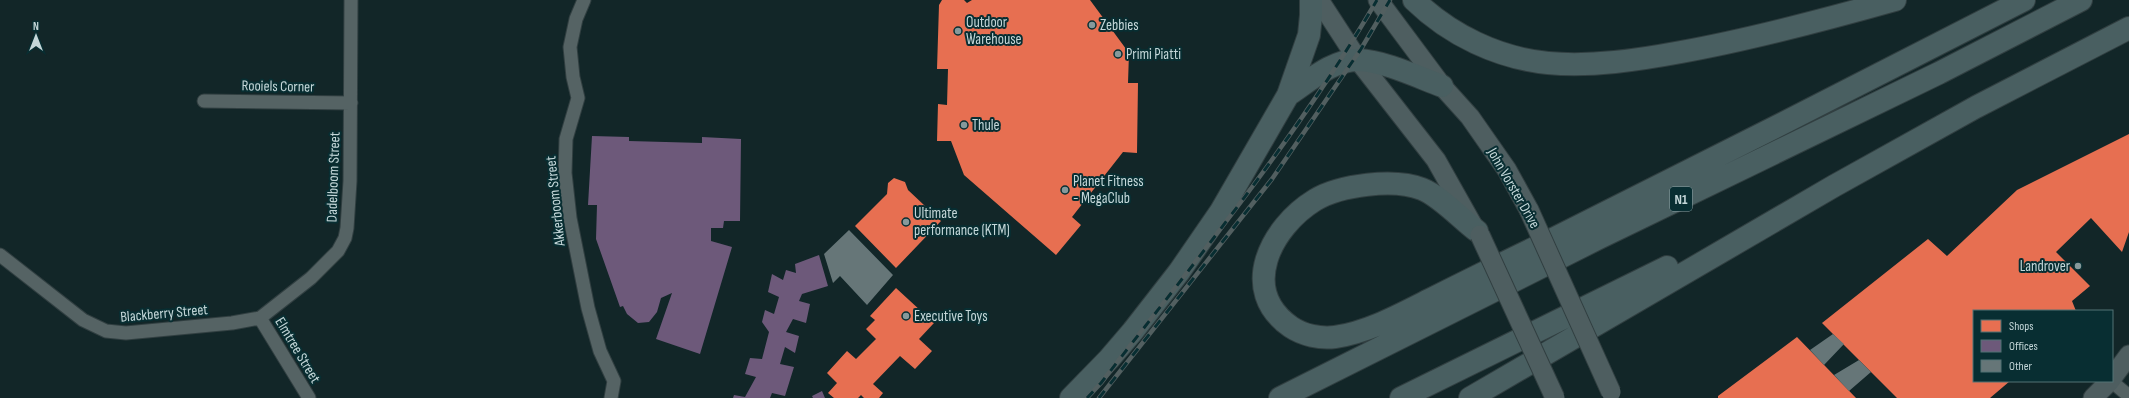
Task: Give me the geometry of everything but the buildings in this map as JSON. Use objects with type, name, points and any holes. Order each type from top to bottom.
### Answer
[{"type":"highway","points":[[1071,398],[1109,359],[1179,272],[1221,211],[1288,95],[1309,35],[1311,0]]},
{"type":"highway","points":[[1414,0],[1446,26],[1492,49],[1516,57],[1548,63],[1585,64],[1648,58],[1713,46],[1829,18],[1895,0]]},
{"type":"highway","points":[[1478,233],[1431,194],[1415,187],[1387,184],[1350,187],[1315,200],[1295,216],[1279,234],[1266,259],[1264,275],[1268,303],[1275,313],[1293,329],[1312,336],[1335,337],[1370,327],[1440,295],[1695,168],[2024,0]]},
{"type":"highway","name":"N1","points":[[1280,398],[1599,238],[1939,73],[2081,0]]},
{"type":"highway","points":[[1470,398],[1834,186],[1976,107],[2129,28]]},
{"type":"highway","points":[[1288,95],[1326,70],[1358,60],[1390,67],[1442,86]]},
{"type":"highway","points":[[1401,398],[1834,186]]},
{"type":"main road","points":[[1319,0],[1358,60],[1436,160],[1478,233],[1555,398]]},
{"type":"main road","name":"John Vorster Drive","points":[[1378,0],[1442,86],[1470,118],[1507,170],[1528,210],[1612,395]]},
{"type":"main road","points":[[2093,398],[2109,382]]},
{"type":"street","name":"Dadelboom Street","points":[[260,318],[311,278],[342,245],[347,228],[350,181],[351,0]]},
{"type":"street","name":"Akkerboom Street","points":[[584,0],[576,19],[570,47],[573,77],[578,98],[566,139],[565,173],[570,218],[588,308],[600,351],[614,381],[611,398]]},
{"type":"street","name":"Rooiels Corner","points":[[204,101],[351,103]]},
{"type":"street","name":"Blackberry Street","points":[[0,255],[83,320],[106,331],[126,333],[239,322],[260,318]]},
{"type":"street","name":"Elmtree Street","points":[[260,318],[309,398]]},
{"type":"street","points":[[2119,372],[2129,396]]},
{"type":"railway","points":[[1087,398],[1101,383],[1174,290],[1280,148],[1314,100],[1377,0]]},
{"type":"railway","points":[[1099,398],[1272,179],[1361,49],[1390,0]]},
{"type":"place","name":"Zebbies","points":[[1092,25]]},
{"type":"place","name":"Outdoor Warehouse","points":[[958,31]]},
{"type":"place","name":"Primi Piatti","points":[[1118,54]]},
{"type":"place","name":"Thule","points":[[964,125]]},
{"type":"place","name":"Planet Fitness - MegaClub","points":[[1065,190]]},
{"type":"place","name":"Ultimate performance (KTM)","points":[[906,222]]},
{"type":"place","name":"Landrover","points":[[2078,266]]},
{"type":"place","name":"Executive Toys","points":[[906,316]]}]
